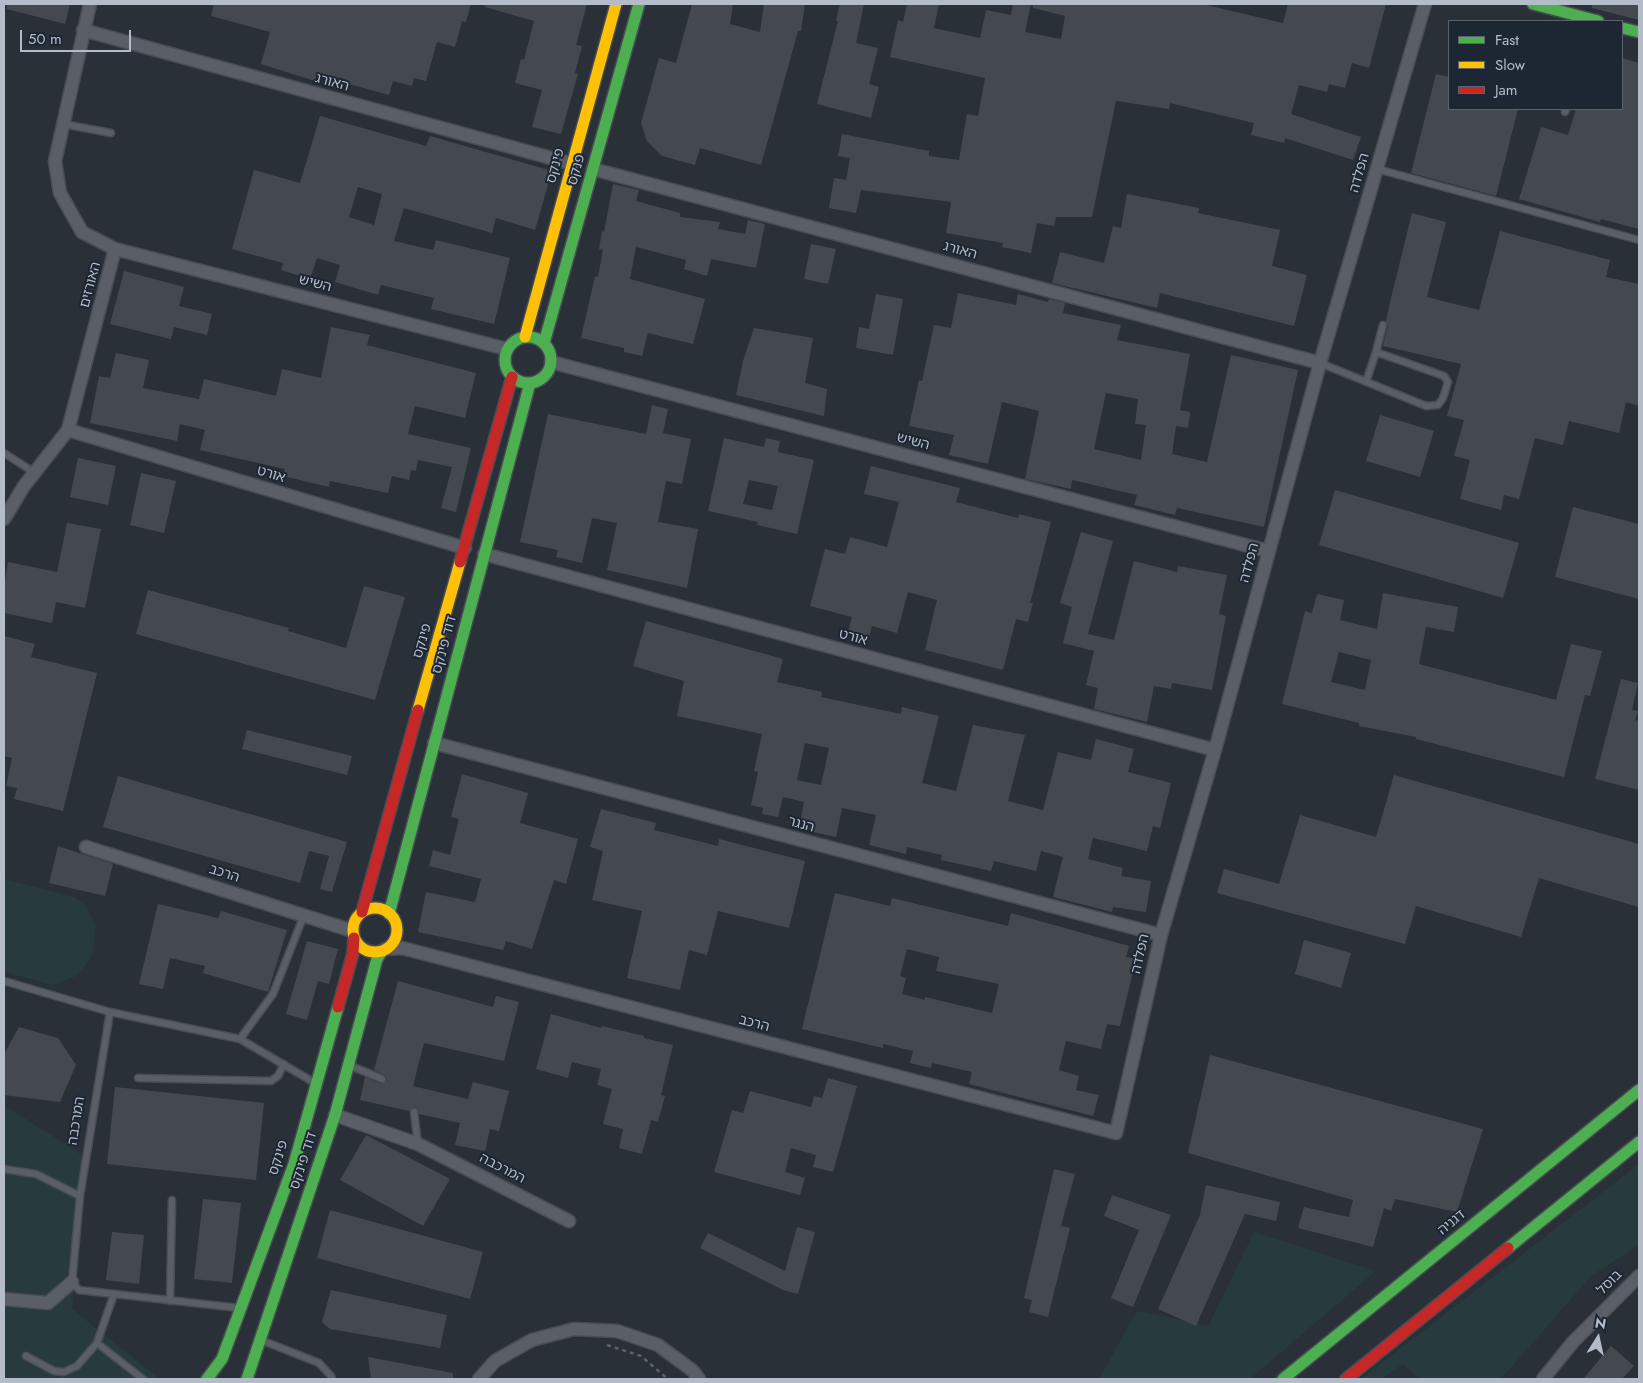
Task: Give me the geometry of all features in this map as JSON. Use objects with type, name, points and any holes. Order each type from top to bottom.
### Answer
[{"type":"street","name":"האורזים","points":[[4,519],[24,486],[68,430],[115,249],[82,232],[60,192],[55,161],[90,4]]},
{"type":"street","name":"פינקס","points":[[525,337],[616,4]]},
{"type":"street","name":"פנקס","points":[[544,344],[639,4]]},
{"type":"street","name":"הפלדה","points":[[1116,1133],[1161,935],[1215,750],[1320,363],[1425,4]]},
{"type":"street","points":[[1533,4],[1592,20]]},
{"type":"street","points":[[1623,28],[1639,32]]},
{"type":"street","name":"האורג","points":[[83,30],[572,164]]},
{"type":"street","name":"האורג","points":[[593,169],[1320,363]]},
{"type":"street","name":"השיש","points":[[115,249],[507,349]]},
{"type":"street","points":[[525,337],[537,339],[544,344],[550,354],[551,362],[544,376],[530,383],[519,381],[512,377],[505,365],[507,349],[518,339],[525,337]]},
{"type":"street","name":"השיש","points":[[551,362],[1268,551]]},
{"type":"street","name":"פינקס","points":[[362,912],[512,377]]},
{"type":"street","name":"דוד פינקס","points":[[389,914],[530,383]]},
{"type":"street","name":"אורט","points":[[68,430],[465,548]]},
{"type":"street","name":"אורט","points":[[484,554],[1215,750]]},
{"type":"street","name":"הנגר","points":[[434,743],[1161,935]]},
{"type":"street","name":"הרכב","points":[[86,846],[304,915],[353,934]]},
{"type":"street","points":[[376,909],[389,914],[393,919],[396,931],[392,943],[384,950],[376,952],[363,949],[353,934],[357,917],[362,912],[376,909]]},
{"type":"street","name":"פינקס","points":[[207,1379],[222,1359],[294,1164],[353,953],[353,934]]},
{"type":"street","name":"הרכב","points":[[384,950],[402,948],[1116,1133]]},
{"type":"street","name":"דוד פינקס","points":[[247,1379],[335,1114],[377,960],[384,950]]},
{"type":"street","name":"דגניה","points":[[1283,1379],[1639,1090]]},
{"type":"street","name":"המרכבה","points":[[335,1114],[418,1144],[569,1222]]},
{"type":"street","points":[[1346,1379],[1639,1142]]},
{"type":"street","name":"בוסל","points":[[1543,1379],[1573,1342],[1639,1276]]},
{"type":"street","points":[[4,1299],[48,1304],[72,1282]]},
{"type":"street","points":[[479,1379],[495,1361],[532,1340],[574,1330],[617,1331],[658,1345],[693,1371],[699,1379]]},
{"type":"lane","points":[[63,124],[112,133]]},
{"type":"lane","points":[[1377,169],[1639,240]]},
{"type":"lane","points":[[1366,382],[1383,326]]},
{"type":"lane","points":[[1320,363],[1426,406],[1438,405],[1443,398],[1448,382],[1444,376],[1376,352]]},
{"type":"lane","points":[[4,453],[35,473]]},
{"type":"lane","points":[[240,1039],[273,994],[304,915]]},
{"type":"lane","points":[[4,981],[110,1012],[240,1039],[316,1084]]},
{"type":"lane","name":"המרכבה","points":[[72,1282],[80,1196],[110,1012]]},
{"type":"lane","points":[[138,1078],[271,1081],[278,1076],[284,1064]]},
{"type":"lane","points":[[348,1065],[382,1079]]},
{"type":"lane","points":[[414,1112],[418,1144]]},
{"type":"lane","points":[[4,1169],[36,1174],[80,1196]]},
{"type":"lane","points":[[170,1301],[172,1200]]},
{"type":"lane","points":[[72,1282],[79,1290],[240,1308]]},
{"type":"lane","points":[[26,1356],[54,1372],[64,1372],[77,1366],[97,1343],[114,1294]]},
{"type":"lane","points":[[261,1340],[318,1363],[332,1379]]},
{"type":"lane","points":[[97,1343],[142,1379]]},
{"type":"path","points":[[598,1344],[641,1356],[668,1379]]},
{"type":"green space","points":[[4,879],[74,897],[84,904],[96,924],[95,940],[92,956],[83,969],[74,977],[53,985],[4,972]]},
{"type":"green space","points":[[4,1105],[84,1156],[72,1309],[160,1379],[4,1379]]},
{"type":"green space","points":[[1639,1164],[1639,1245],[1591,1276],[1501,1379],[1420,1379],[1403,1364],[1381,1379],[1361,1379]]},
{"type":"green space","points":[[1254,1232],[1376,1271],[1250,1379],[1099,1379],[1137,1311],[1208,1326]]},
{"type":"building","points":[[7,4],[70,4],[65,24],[7,9]]},
{"type":"building","points":[[214,4],[471,4],[466,22],[462,21],[455,47],[437,42],[426,81],[414,78],[412,86],[393,81],[389,95],[317,75],[315,81],[261,64],[270,32],[211,16]]},
{"type":"building","points":[[485,4],[587,4],[576,45],[582,46],[575,73],[578,74],[561,134],[532,127],[542,90],[515,83],[521,59],[524,60],[534,21],[485,7]]},
{"type":"building","points":[[692,4],[733,4],[730,24],[760,32],[764,4],[805,4],[801,31],[798,31],[761,165],[700,148],[695,165],[662,156],[647,141],[641,123],[659,58],[676,63]]},
{"type":"building","points":[[840,4],[864,4],[856,43],[878,48],[869,84],[879,87],[871,118],[817,104],[838,21],[836,21]]},
{"type":"building","points":[[907,4],[939,4],[934,28],[980,38],[986,10],[1011,15],[1013,4],[1031,4],[1025,32],[1061,39],[1065,16],[1033,8],[1033,4],[1202,4],[1283,23],[1288,4],[1386,4],[1369,68],[1352,63],[1345,88],[1329,84],[1327,92],[1299,85],[1291,114],[1361,137],[1353,160],[1285,138],[1284,143],[1251,135],[1254,123],[1170,103],[1169,109],[1116,101],[1092,217],[1056,217],[1054,226],[1037,223],[1031,253],[1002,247],[1003,243],[946,233],[951,202],[861,190],[856,213],[829,208],[834,178],[846,180],[850,158],[838,156],[842,134],[929,151],[929,156],[959,160],[967,114],[978,116],[985,78],[890,57],[898,20],[903,22]]},
{"type":"building","points":[[1592,4],[1639,4],[1639,20],[1592,8]]},
{"type":"building","points":[[1623,58],[1639,63],[1639,229],[1601,219],[1600,222],[1519,199],[1541,127],[1568,135],[1576,110],[1623,110]]},
{"type":"building","points":[[1436,74],[1448,77],[1448,110],[1518,110],[1496,196],[1411,173]]},
{"type":"building","points":[[320,116],[426,146],[430,136],[552,171],[535,230],[496,218],[492,233],[404,208],[394,241],[433,250],[436,240],[510,258],[494,324],[431,309],[434,298],[381,285],[378,295],[335,282],[340,265],[317,258],[310,279],[281,270],[283,263],[232,249],[254,170],[300,183]],"holes":[[[358,187],[382,194],[374,225],[349,217]]]},
{"type":"building","points":[[613,184],[639,190],[636,201],[680,213],[680,217],[720,222],[718,229],[745,234],[748,220],[765,224],[756,268],[711,259],[707,276],[684,269],[686,260],[636,247],[630,279],[705,299],[693,344],[648,333],[642,356],[624,352],[624,348],[581,338],[595,276],[598,277],[603,250],[599,249]]},
{"type":"building","points":[[1127,194],[1199,208],[1198,213],[1280,230],[1272,266],[1307,275],[1294,326],[1160,293],[1157,308],[1052,283],[1060,252],[1104,263],[1113,226],[1121,228]]},
{"type":"building","points":[[1412,213],[1446,222],[1427,297],[1479,310],[1500,231],[1610,260],[1606,277],[1639,284],[1639,406],[1626,402],[1619,433],[1569,421],[1563,445],[1535,438],[1519,499],[1504,495],[1501,510],[1460,499],[1470,460],[1454,456],[1464,420],[1447,416],[1461,364],[1383,346],[1388,326],[1386,321],[1390,302]]},
{"type":"building","points":[[811,244],[836,249],[828,284],[804,279]]},
{"type":"building","points":[[124,271],[184,287],[179,306],[212,314],[207,335],[174,327],[171,339],[110,324]]},
{"type":"building","points":[[958,293],[1016,305],[1018,294],[1048,302],[1049,299],[1065,303],[1063,313],[1121,325],[1117,340],[1190,354],[1180,410],[1190,412],[1188,428],[1176,426],[1172,454],[1207,462],[1231,355],[1298,370],[1264,527],[1177,508],[1175,515],[1134,505],[1137,495],[1072,480],[1071,489],[1025,479],[1039,411],[1002,402],[988,464],[949,455],[954,435],[909,426],[919,380],[922,381],[934,325],[951,328]],"holes":[[[1106,393],[1138,399],[1135,424],[1146,425],[1141,460],[1094,449]]]},
{"type":"building","points":[[876,294],[903,299],[893,355],[856,348],[859,327],[869,329]]},
{"type":"building","points":[[331,327],[370,335],[367,345],[476,373],[465,418],[415,406],[408,434],[471,448],[456,512],[441,508],[452,467],[418,460],[416,471],[411,470],[409,480],[392,476],[388,493],[330,481],[329,487],[283,476],[285,469],[200,450],[205,430],[180,424],[177,441],[90,423],[99,376],[110,378],[116,353],[149,360],[143,388],[199,399],[204,379],[276,396],[282,369],[321,378]]},
{"type":"building","points":[[754,328],[813,338],[805,383],[827,389],[824,416],[736,395],[743,361]]},
{"type":"building","points":[[652,405],[668,409],[663,433],[691,439],[682,484],[666,481],[658,522],[698,529],[687,588],[607,570],[617,523],[592,518],[582,563],[556,557],[558,550],[520,542],[548,414],[646,434]]},
{"type":"building","points":[[1380,415],[1434,431],[1420,477],[1366,461]]},
{"type":"building","points":[[724,438],[764,447],[766,438],[780,441],[778,452],[814,460],[797,534],[757,525],[758,522],[708,511]],"holes":[[[749,480],[778,486],[772,510],[743,504]]]},
{"type":"building","points":[[78,458],[116,466],[108,505],[70,497]]},
{"type":"building","points":[[871,466],[960,488],[956,502],[1018,518],[1019,514],[1051,522],[1030,603],[1033,603],[1028,622],[1016,619],[1003,670],[925,650],[937,600],[908,592],[897,633],[872,626],[869,637],[848,632],[852,617],[810,606],[825,549],[845,554],[850,537],[887,547],[899,502],[864,494]]},
{"type":"building","points":[[141,473],[176,481],[164,533],[130,525]]},
{"type":"building","points":[[1335,490],[1519,543],[1503,598],[1319,545]]},
{"type":"building","points":[[1573,507],[1639,524],[1639,599],[1555,577]]},
{"type":"building","points":[[67,523],[101,529],[85,608],[56,602],[52,623],[4,613],[4,586],[8,562],[57,572]]},
{"type":"building","points":[[1081,532],[1113,541],[1088,634],[1114,640],[1134,561],[1177,572],[1178,566],[1227,575],[1219,614],[1226,616],[1212,690],[1172,683],[1171,689],[1154,686],[1147,722],[1094,709],[1098,688],[1086,685],[1094,651],[1063,643],[1072,607],[1060,603]]},
{"type":"building","points":[[364,586],[405,597],[375,700],[136,634],[148,590],[289,628],[288,631],[346,648]]},
{"type":"building","points":[[1383,593],[1458,607],[1454,632],[1426,627],[1419,664],[1556,700],[1571,644],[1602,651],[1590,696],[1585,695],[1564,777],[1416,739],[1416,737],[1359,726],[1359,723],[1282,704],[1305,611],[1312,613],[1317,594],[1344,600],[1340,620],[1377,629]],"holes":[[[1339,652],[1371,660],[1365,690],[1331,682]]]},
{"type":"building","points":[[646,621],[783,659],[777,682],[822,692],[821,697],[901,714],[902,707],[939,716],[922,783],[956,791],[973,725],[1025,735],[1008,801],[1043,810],[1058,752],[1091,760],[1096,739],[1134,749],[1128,772],[1171,783],[1160,828],[1153,826],[1147,851],[1093,838],[1088,859],[1123,868],[1121,876],[1151,881],[1146,912],[1113,907],[1112,912],[1053,897],[1063,857],[1041,851],[1036,871],[994,861],[991,871],[941,860],[942,855],[907,847],[906,854],[869,845],[876,815],[842,808],[836,837],[799,829],[804,802],[783,797],[778,817],[762,814],[763,808],[751,805],[758,772],[754,771],[762,734],[677,716],[684,681],[633,666]],"holes":[[[805,743],[829,748],[821,785],[797,780]]]},
{"type":"building","points":[[4,636],[35,644],[31,657],[97,673],[63,811],[14,799],[17,788],[6,786],[12,758],[4,756]]},
{"type":"building","points":[[1621,679],[1638,683],[1632,710],[1638,711],[1635,720],[1639,721],[1639,790],[1595,779]]},
{"type":"building","points":[[247,730],[352,756],[347,775],[242,749]]},
{"type":"building","points":[[462,774],[528,793],[520,823],[578,839],[566,884],[554,880],[532,949],[506,941],[503,950],[418,932],[426,892],[475,902],[481,879],[429,866],[433,850],[450,855],[459,819],[451,817]]},
{"type":"building","points":[[1394,775],[1639,844],[1639,907],[1539,878],[1521,937],[1416,906],[1405,944],[1217,893],[1224,869],[1279,884],[1300,815],[1376,837]]},
{"type":"building","points":[[118,776],[347,842],[332,892],[320,889],[329,856],[309,851],[300,883],[103,827]]},
{"type":"building","points":[[601,809],[656,823],[654,830],[718,846],[719,839],[805,861],[789,928],[718,911],[707,955],[689,950],[680,990],[627,978],[642,911],[592,900],[603,851],[590,847]]},
{"type":"building","points":[[58,846],[113,864],[105,896],[49,883]]},
{"type":"building","points":[[835,893],[890,906],[892,898],[1008,926],[1011,913],[1129,946],[1126,957],[1136,959],[1120,1026],[1107,1024],[1101,1049],[1066,1041],[1059,1070],[1079,1076],[1076,1090],[1099,1095],[1093,1116],[969,1084],[972,1072],[932,1063],[931,1068],[910,1063],[913,1051],[883,1044],[883,1048],[802,1029]],"holes":[[[907,949],[939,957],[936,971],[999,984],[992,1013],[925,997],[925,1000],[902,994],[906,978],[900,976]]]},
{"type":"building","points":[[158,904],[218,918],[221,911],[287,930],[268,992],[203,973],[205,966],[170,958],[163,989],[139,984]]},
{"type":"building","points":[[1304,940],[1351,953],[1341,988],[1295,974]]},
{"type":"building","points":[[307,941],[338,949],[329,984],[318,981],[307,1020],[286,1014]]},
{"type":"building","points":[[398,981],[493,1007],[496,996],[519,1002],[504,1061],[424,1043],[413,1086],[468,1099],[473,1082],[509,1091],[499,1131],[490,1129],[485,1151],[455,1145],[460,1123],[419,1114],[415,1107],[409,1111],[360,1100],[365,1077],[381,1084],[387,1080],[386,1076],[374,1070]]},
{"type":"building","points":[[551,1014],[601,1028],[602,1026],[644,1036],[644,1038],[673,1045],[661,1095],[665,1096],[658,1122],[651,1120],[642,1154],[619,1148],[623,1129],[603,1124],[612,1089],[597,1085],[601,1069],[572,1062],[568,1078],[536,1069]]},
{"type":"building","points":[[19,1027],[58,1038],[76,1065],[60,1102],[4,1095],[4,1054]]},
{"type":"building","points":[[1210,1055],[1483,1129],[1457,1212],[1395,1199],[1391,1211],[1384,1208],[1373,1247],[1298,1228],[1304,1207],[1349,1217],[1353,1200],[1188,1153]]},
{"type":"building","points":[[828,1078],[857,1086],[833,1172],[813,1167],[816,1155],[791,1148],[785,1172],[805,1178],[800,1195],[714,1172],[732,1110],[743,1113],[750,1091],[811,1107],[814,1096],[822,1098]]},
{"type":"building","points":[[115,1087],[264,1103],[256,1180],[107,1164]]},
{"type":"building","points":[[366,1135],[450,1179],[423,1226],[340,1180]]},
{"type":"building","points":[[1054,1169],[1075,1174],[1061,1226],[1070,1228],[1048,1317],[1029,1312],[1032,1300],[1024,1298]]},
{"type":"building","points":[[1206,1185],[1280,1202],[1276,1221],[1245,1214],[1196,1326],[1158,1309],[1200,1215]]},
{"type":"building","points":[[1112,1195],[1171,1215],[1133,1307],[1111,1298],[1139,1230],[1104,1216]]},
{"type":"building","points":[[203,1199],[241,1203],[232,1283],[194,1279]]},
{"type":"building","points":[[330,1210],[483,1252],[470,1299],[317,1258]]},
{"type":"building","points":[[797,1227],[815,1232],[798,1294],[783,1290],[700,1248],[708,1233],[785,1271]]},
{"type":"building","points":[[112,1232],[144,1235],[139,1284],[106,1280]]},
{"type":"building","points":[[331,1290],[447,1315],[440,1348],[330,1329],[322,1322]]},
{"type":"building","points":[[1611,1346],[1634,1366],[1622,1379],[1583,1379]]},
{"type":"building","points":[[368,1357],[453,1373],[453,1379],[371,1379]]},
{"type":"traffic: fast","points":[[544,343],[639,4]]},
{"type":"traffic: fast","points":[[1533,4],[1594,20]]},
{"type":"traffic: fast","points":[[1623,28],[1639,32]]},
{"type":"traffic: fast","points":[[524,337],[532,337],[541,341],[547,347],[551,360],[547,373],[541,379],[532,383],[524,383],[515,379],[509,373],[505,364],[505,356],[509,347],[515,341],[524,337]]},
{"type":"traffic: fast","points":[[389,914],[530,383]]},
{"type":"traffic: fast","points":[[247,1379],[335,1115],[377,959],[382,951]]},
{"type":"traffic: fast","points":[[207,1379],[222,1359],[294,1164],[338,1007]]},
{"type":"traffic: fast","points":[[1283,1379],[1639,1090]]},
{"type":"traffic: fast","points":[[1508,1248],[1639,1142]]},
{"type":"traffic: slow","points":[[525,337],[616,4]]},
{"type":"traffic: slow","points":[[418,710],[460,562]]},
{"type":"traffic: slow","points":[[375,908],[387,912],[393,918],[397,930],[393,942],[387,948],[375,952],[363,948],[357,942],[353,930],[357,918],[363,912],[375,908]]},
{"type":"traffic: jam","points":[[460,562],[512,377]]},
{"type":"traffic: jam","points":[[362,912],[418,710]]},
{"type":"traffic: jam","points":[[338,1007],[353,953],[354,938]]},
{"type":"traffic: jam","points":[[1346,1379],[1508,1248]]}]
